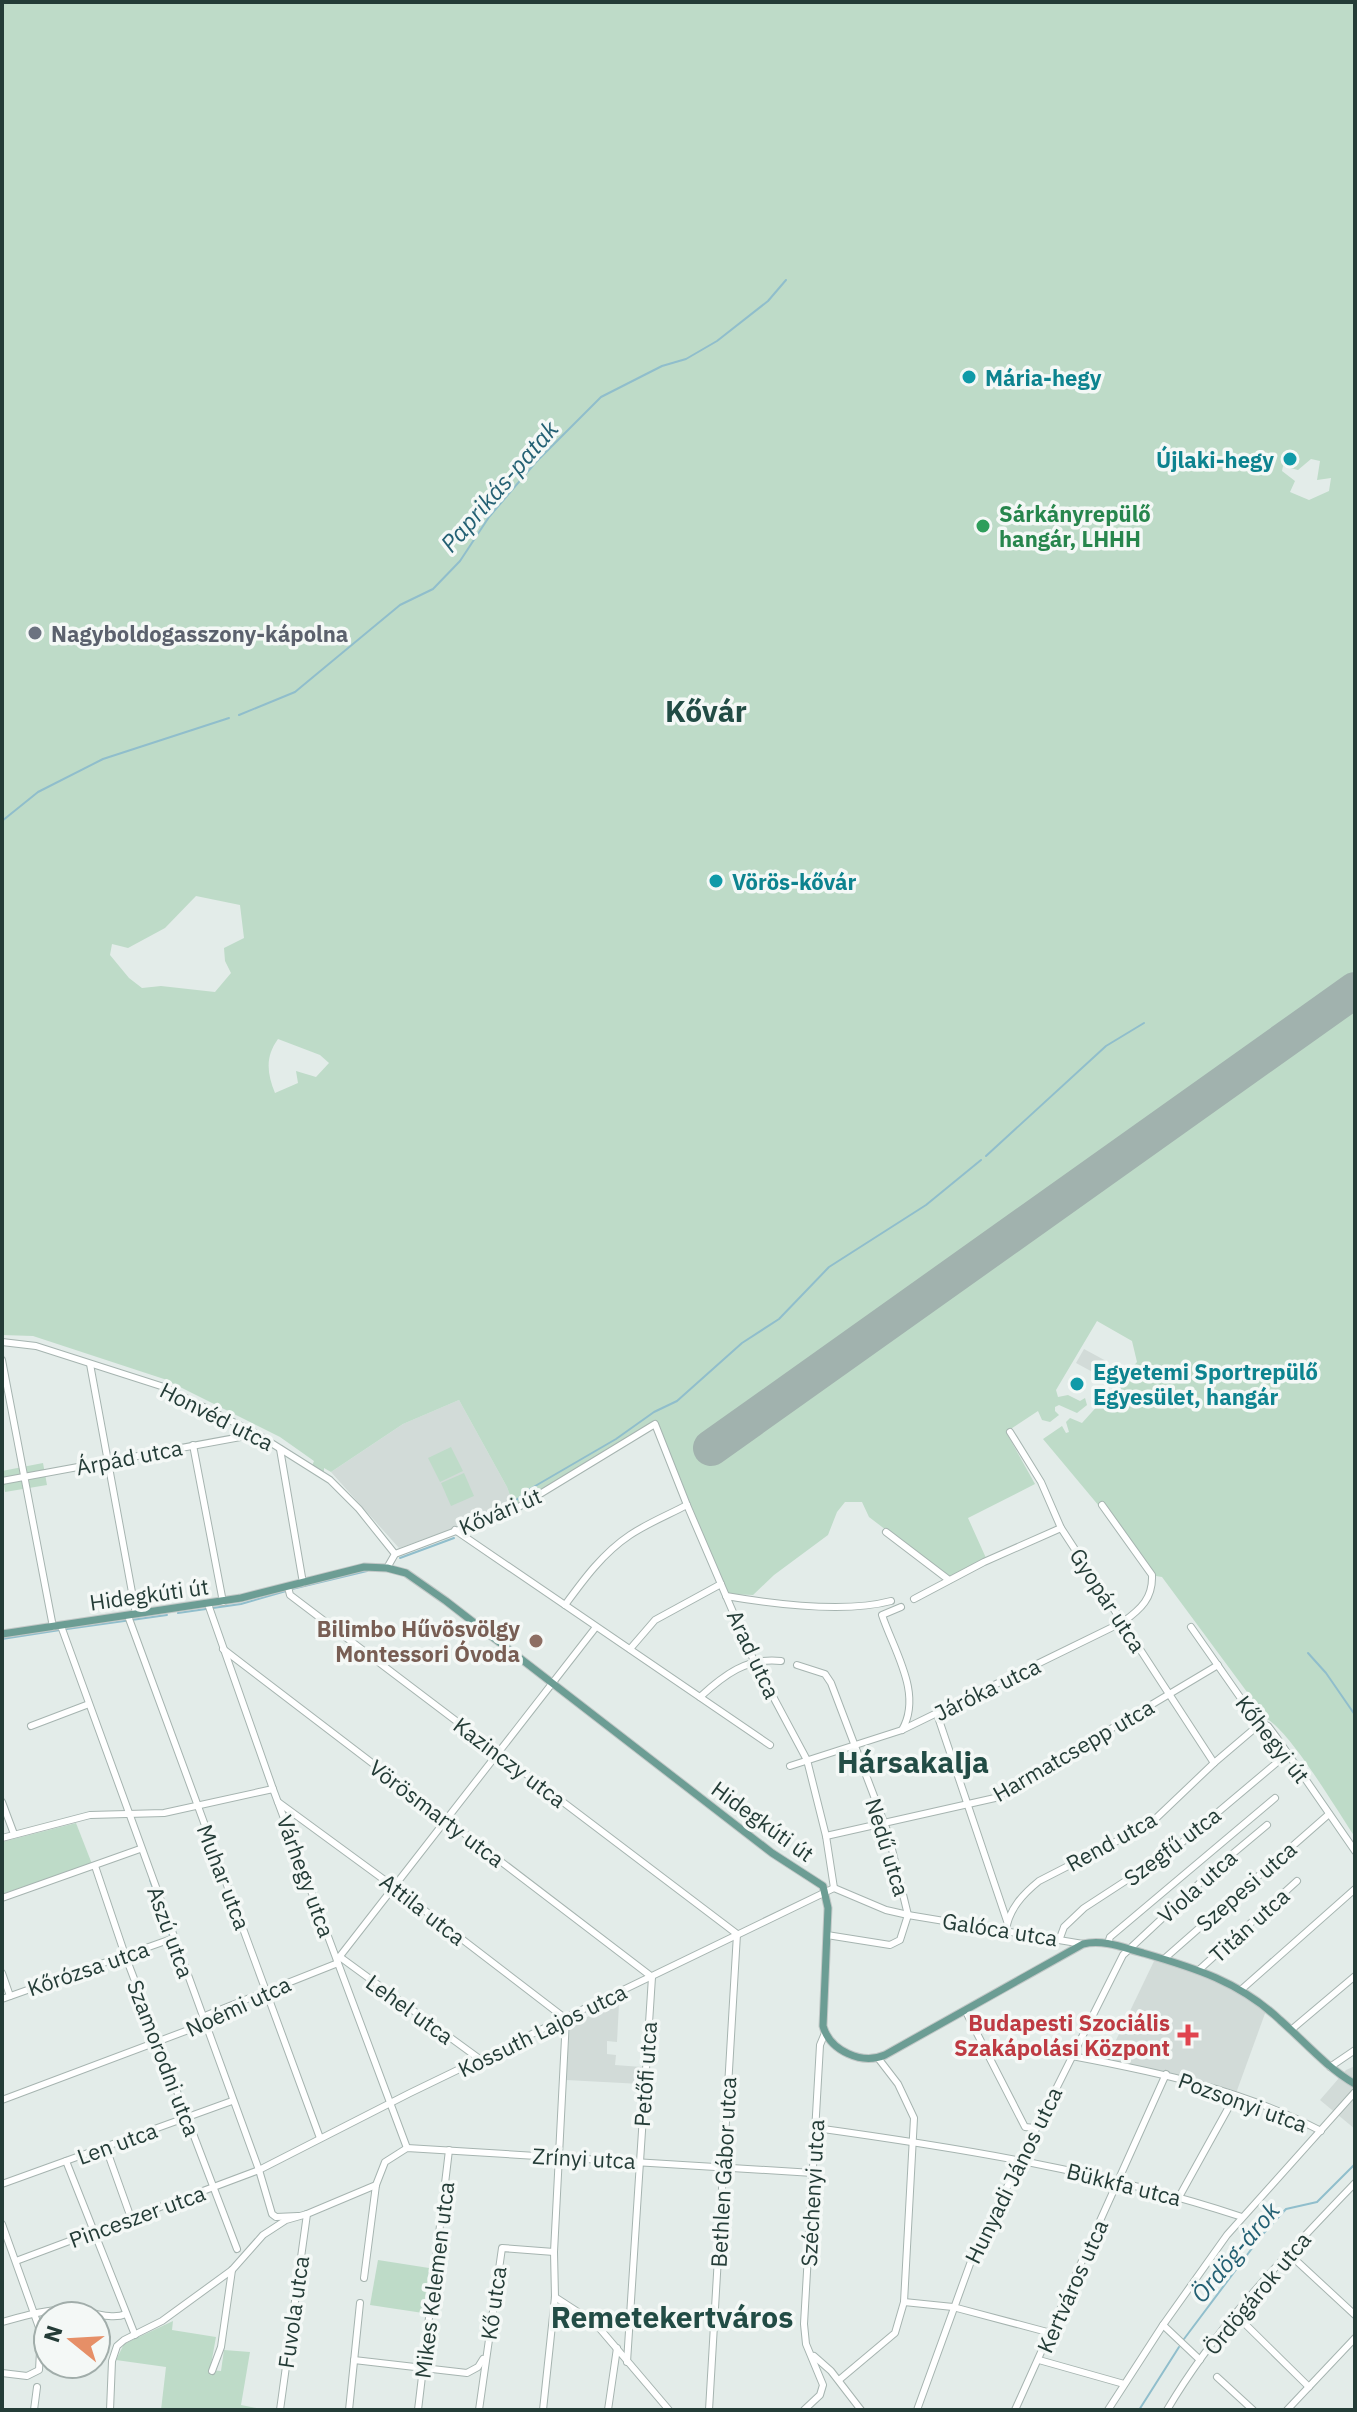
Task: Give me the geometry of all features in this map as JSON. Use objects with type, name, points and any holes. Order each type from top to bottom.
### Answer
[{"type":"main road","name":"Hidegkúti út","points":[[2,1634],[209,1607],[288,1589],[352,1569],[387,1568],[413,1577],[787,1864],[830,1889],[822,2012],[825,2033]]},
{"type":"main road","points":[[825,2033],[846,2052],[861,2058],[878,2058],[966,2013],[1083,1944],[1108,1943],[1200,1969],[1242,1989],[1330,2067],[1355,2084]]},
{"type":"street","name":"Honvéd utca","points":[[2,1342],[36,1346],[164,1387],[257,1434],[338,1488],[395,1554]]},
{"type":"street","name":"Aszú utca","points":[[2,1360],[24,1477],[59,1628],[259,2170],[272,2214],[276,2217],[298,2216]]},
{"type":"street","name":"Muhar utca","points":[[90,1364],[109,1461],[130,1617],[320,2138]]},
{"type":"street","name":"Arad utca","points":[[655,1424],[754,1661],[807,1760],[826,1836],[830,1889]]},
{"type":"street","name":"Kővári út","points":[[395,1554],[517,1508],[655,1424]]},
{"type":"street","name":"Gyopár utca","points":[[1010,1432],[1045,1491],[1061,1528],[1214,1763]]},
{"type":"street","name":"Árpád utca","points":[[2,1481],[257,1434]]},
{"type":"street","points":[[193,1445],[223,1602]]},
{"type":"street","points":[[280,1449],[303,1583]]},
{"type":"street","points":[[565,1605],[586,1575],[630,1534],[687,1505]]},
{"type":"street","name":"Járóka utca","points":[[790,1766],[902,1730],[1123,1622],[1141,1608],[1149,1598],[1152,1575],[1102,1505]]},
{"type":"street","points":[[914,1599],[1061,1528]]},
{"type":"street","points":[[455,1530],[770,1745]]},
{"type":"street","points":[[886,1532],[949,1580]]},
{"type":"street","points":[[387,1568],[395,1554]]},
{"type":"street","points":[[630,1649],[655,1620],[721,1584]]},
{"type":"street","name":"Kazinczy utca","points":[[288,1589],[737,1934]]},
{"type":"street","points":[[726,1596],[817,1606],[877,1605],[891,1601]]},
{"type":"street","name":"Várhegy utca","points":[[209,1607],[273,1789],[407,2148]]},
{"type":"street","points":[[901,1607],[882,1615],[908,1682],[911,1701],[909,1719],[902,1730]]},
{"type":"street","points":[[338,1960],[596,1627]]},
{"type":"street","name":"Kőhegyi út","points":[[1191,1627],[1261,1723],[1269,1727],[1355,1851]]},
{"type":"street","name":"Vörösmarty utca","points":[[223,1649],[652,1977]]},
{"type":"street","points":[[700,1697],[726,1673],[754,1661],[781,1661]]},
{"type":"street","name":"Nedű utca","points":[[797,1665],[825,1674],[884,1823],[908,1915]]},
{"type":"street","name":"Harmatcsepp utca","points":[[826,1836],[995,1798],[1218,1665]]},
{"type":"street","points":[[31,1726],[89,1704]]},
{"type":"street","points":[[937,1714],[1007,1921]]},
{"type":"street","name":"Rend utca","points":[[1006,1930],[1007,1921],[1020,1897],[1039,1881],[1150,1824],[1261,1723]]},
{"type":"street","name":"Szegfű utca","points":[[1060,1938],[1064,1927],[1084,1908],[1173,1850],[1287,1754]]},
{"type":"street","points":[[2,1838],[90,1815],[164,1813],[273,1789]]},
{"type":"street","points":[[1108,1943],[1110,1937],[1275,1798]]},
{"type":"street","points":[[2,1802],[14,1834]]},
{"type":"street","name":"Attila utca","points":[[278,1802],[566,2019]]},
{"type":"street","name":"Szepesi utca","points":[[1164,1959],[1329,1814]]},
{"type":"street","name":"Viola utca","points":[[1128,1949],[1267,1825]]},
{"type":"street","points":[[2,1898],[140,1849]]},
{"type":"street","name":"Szamorodni utca","points":[[95,1866],[125,1955],[237,2249]]},
{"type":"street","name":"Titán utca","points":[[1200,1969],[1297,1881]]},
{"type":"street","name":"Galóca utca","points":[[830,1889],[908,1915],[1083,1944]]},
{"type":"street","name":"Kossuth Lajos utca","points":[[259,2170],[830,1889]]},
{"type":"street","points":[[1242,1989],[1355,1889]]},
{"type":"street","points":[[827,1935],[895,1944],[902,1936],[908,1915]]},
{"type":"street","name":"Bethlen Gábor utca","points":[[709,2410],[737,1934]]},
{"type":"street","name":"Kőrózsa utca","points":[[2,1999],[174,1938]]},
{"type":"street","name":"Hunyadi János utca","points":[[917,2410],[974,2253],[1128,1949]]},
{"type":"street","name":"Noémi utca","points":[[2,2100],[199,2026],[207,2015],[338,1960]]},
{"type":"street","name":"Lehel utca","points":[[338,1960],[481,2060]]},
{"type":"street","points":[[2,1973],[10,1996]]},
{"type":"street","points":[[1291,2030],[1355,1976]]},
{"type":"street","name":"Petőfi utca","points":[[627,2362],[652,1977]]},
{"type":"street","points":[[966,2013],[1025,2127],[1035,2128]]},
{"type":"street","points":[[543,2410],[555,2297],[554,2252],[566,2019]]},
{"type":"street","name":"Széchenyi utca","points":[[825,2033],[820,2045],[804,2324],[810,2354],[839,2380],[861,2410]]},
{"type":"street","points":[[1330,2067],[1355,2050]]},
{"type":"street","name":"Pozsonyi utca","points":[[1072,2056],[1166,2074],[1296,2118],[1321,2131]]},
{"type":"street","points":[[839,2380],[895,2333],[904,2302],[914,2118],[898,2084],[878,2058]]},
{"type":"street","name":"Kertváros utca","points":[[1015,2410],[1166,2074]]},
{"type":"street","points":[[1108,2410],[1163,2325],[1242,2217],[1355,2092]]},
{"type":"street","points":[[1179,2197],[1235,2096]]},
{"type":"street","name":"Len utca","points":[[2,2184],[232,2101]]},
{"type":"street","name":"Bükkfa utca","points":[[816,2128],[1020,2159],[1120,2181],[1242,2217]]},
{"type":"street","points":[[106,2148],[131,2218]]},
{"type":"street","points":[[364,2278],[376,2185],[385,2162],[407,2148]]},
{"type":"street","name":"Zrínyi utca","points":[[407,2148],[813,2173]]},
{"type":"street","name":"Mikes Kelemen utca","points":[[418,2410],[449,2150]]},
{"type":"street","points":[[66,2161],[135,2335]]},
{"type":"street","name":"Pinceszer utca","points":[[16,2261],[259,2170]]},
{"type":"street","name":"Ördögárok utca","points":[[1167,2410],[1235,2314],[1355,2183]]},
{"type":"street","points":[[110,2410],[112,2361],[117,2346],[162,2321],[232,2270],[263,2235],[286,2220],[376,2185]]},
{"type":"street","name":"Fuvola utca","points":[[280,2410],[307,2214]]},
{"type":"street","points":[[2,2224],[32,2305]]},
{"type":"street","name":"Kő utca","points":[[479,2410],[502,2248],[554,2252]]},
{"type":"street","points":[[1288,2253],[1355,2315]]},
{"type":"street","points":[[212,2371],[221,2347],[232,2270]]},
{"type":"street","points":[[555,2297],[595,2323],[667,2409]]},
{"type":"street","points":[[904,2302],[953,2307],[1051,2333]]},
{"type":"street","points":[[349,2410],[360,2303]]},
{"type":"street","points":[[2,2322],[32,2314]]},
{"type":"street","points":[[112,2316],[126,2314]]},
{"type":"street","points":[[1235,2314],[1309,2387]]},
{"type":"street","points":[[1163,2325],[1200,2360]]},
{"type":"street","points":[[1287,2410],[1355,2338]]},
{"type":"street","points":[[608,2410],[617,2348]]},
{"type":"street","points":[[354,2360],[467,2373],[478,2367],[485,2356]]},
{"type":"street","points":[[1039,2360],[1124,2384]]},
{"type":"street","points":[[804,2410],[820,2395],[823,2385],[820,2365]]},
{"type":"street","points":[[2,2373],[27,2376],[32,2374]]},
{"type":"street","points":[[1217,2377],[1253,2410]]},
{"type":"street","points":[[34,2410],[37,2387]]},
{"type":"shaded area","points":[[1084,1349],[1108,1362],[1100,1376],[1076,1363]]},
{"type":"shaded area","points":[[459,1400],[507,1487],[514,1507],[399,1548],[331,1472],[403,1424]]},
{"type":"shaded area","name":"Budapesti Szociális Szakápolási Központ","points":[[1156,1957],[1184,1964],[1267,2008],[1235,2096],[1105,2063]]},
{"type":"shaded area","points":[[619,2004],[617,2042],[607,2041],[607,2054],[616,2055],[615,2065],[642,2067],[641,2084],[566,2080],[570,2024]]},
{"type":"shaded area","points":[[1355,2066],[1355,2129],[1320,2100],[1346,2070]]},
{"type":"green space","points":[[2,2],[1355,2],[1355,1837],[1301,1756],[1267,1719],[1162,1577],[1150,1575],[1099,1506],[1043,1439],[1062,1426],[1066,1433],[1069,1432],[1066,1422],[1070,1418],[1082,1423],[1137,1362],[1132,1341],[1097,1321],[1056,1390],[1058,1397],[1068,1395],[1080,1401],[1085,1398],[1087,1405],[1077,1413],[1059,1405],[1055,1411],[1059,1415],[1050,1422],[1042,1420],[1038,1411],[1006,1432],[1035,1484],[968,1518],[986,1558],[949,1578],[869,1517],[862,1502],[845,1502],[837,1512],[828,1535],[774,1575],[753,1595],[728,1594],[656,1421],[514,1507],[507,1487],[459,1400],[403,1424],[331,1472],[324,1468],[324,1474],[312,1466],[314,1461],[280,1437],[164,1379],[33,1336],[2,1335]],"holes":[[[1311,459],[1320,461],[1317,480],[1331,478],[1329,491],[1309,500],[1290,492],[1295,481],[1282,471],[1283,466],[1298,470]],[[196,896],[240,905],[244,938],[224,948],[225,961],[231,973],[215,992],[161,986],[142,988],[110,955],[112,944],[128,948],[165,928]],[[278,1039],[320,1055],[329,1063],[316,1077],[296,1071],[298,1083],[275,1093],[270,1079],[271,1052]]]},
{"type":"green space","points":[[451,1447],[463,1471],[440,1482],[428,1458]]},
{"type":"green space","points":[[43,1463],[47,1485],[5,1492],[2,1471]]},
{"type":"green space","points":[[464,1473],[474,1496],[451,1506],[441,1483]]},
{"type":"green space","points":[[76,1823],[92,1864],[2,1894],[2,1842]]},
{"type":"green space","points":[[378,2260],[429,2268],[423,2313],[370,2305]]},
{"type":"green space","points":[[173,2321],[172,2330],[216,2337],[210,2370],[221,2371],[224,2350],[250,2352],[241,2405],[266,2410],[161,2410],[166,2367],[116,2360],[124,2344]]},
{"type":"waterway","name":"Paprikás-patak","points":[[239,715],[295,692],[400,605],[433,589],[460,561],[489,517],[536,462],[601,397],[662,366],[686,359],[717,341],[768,301],[786,280]]},
{"type":"waterway","name":"Paprikás-patak","points":[[2,821],[38,792],[103,759],[229,718]]},
{"type":"waterway","points":[[986,1156],[1106,1046],[1144,1023]]},
{"type":"waterway","points":[[515,1501],[654,1412],[677,1401],[742,1343],[779,1319],[829,1267],[926,1205],[981,1160]]},
{"type":"waterway","points":[[400,1558],[454,1538]]},
{"type":"waterway","points":[[292,1589],[367,1571]]},
{"type":"waterway","points":[[178,1613],[241,1604],[286,1591]]},
{"type":"waterway","points":[[67,1629],[167,1615]]},
{"type":"waterway","points":[[2,1639],[60,1630]]},
{"type":"waterway","points":[[1308,1653],[1355,1715]]},
{"type":"waterway","points":[[150,1880],[170,1936]]},
{"type":"waterway","name":"Ördög-árok","points":[[1184,2339],[1262,2235],[1286,2209],[1317,2202],[1355,2164]]},
{"type":"waterway","name":"Ördög-árok","points":[[1139,2410],[1179,2347]]},
{"type":"runway","points":[[711,1448],[1355,990]]},
{"type":"place","name":"Mária-hegy","points":[[969,377]]},
{"type":"place","name":"Újlaki-hegy","points":[[1290,459]]},
{"type":"place","name":"Sárkányrepülő hangár, LHHH","points":[[983,526]]},
{"type":"place","name":"Nagyboldogasszony-kápolna","points":[[35,633]]},
{"type":"place","name":"Vörös-kővár","points":[[716,881]]},
{"type":"place","name":"Egyetemi Sportrepülő Egyesület, hangár","points":[[1077,1384]]},
{"type":"place","name":"Bilimbo Hűvösvölgy Montessori Óvoda","points":[[536,1641]]},
{"type":"place","name":"Budapesti Szociális Szakápolási Központ","points":[[1188,2035]]},
{"type":"district","name":"Kővár","points":[[706,710]]},
{"type":"district","name":"Hársakalja","points":[[913,1761]]},
{"type":"district","name":"Remetekertváros","points":[[672,2316]]}]
